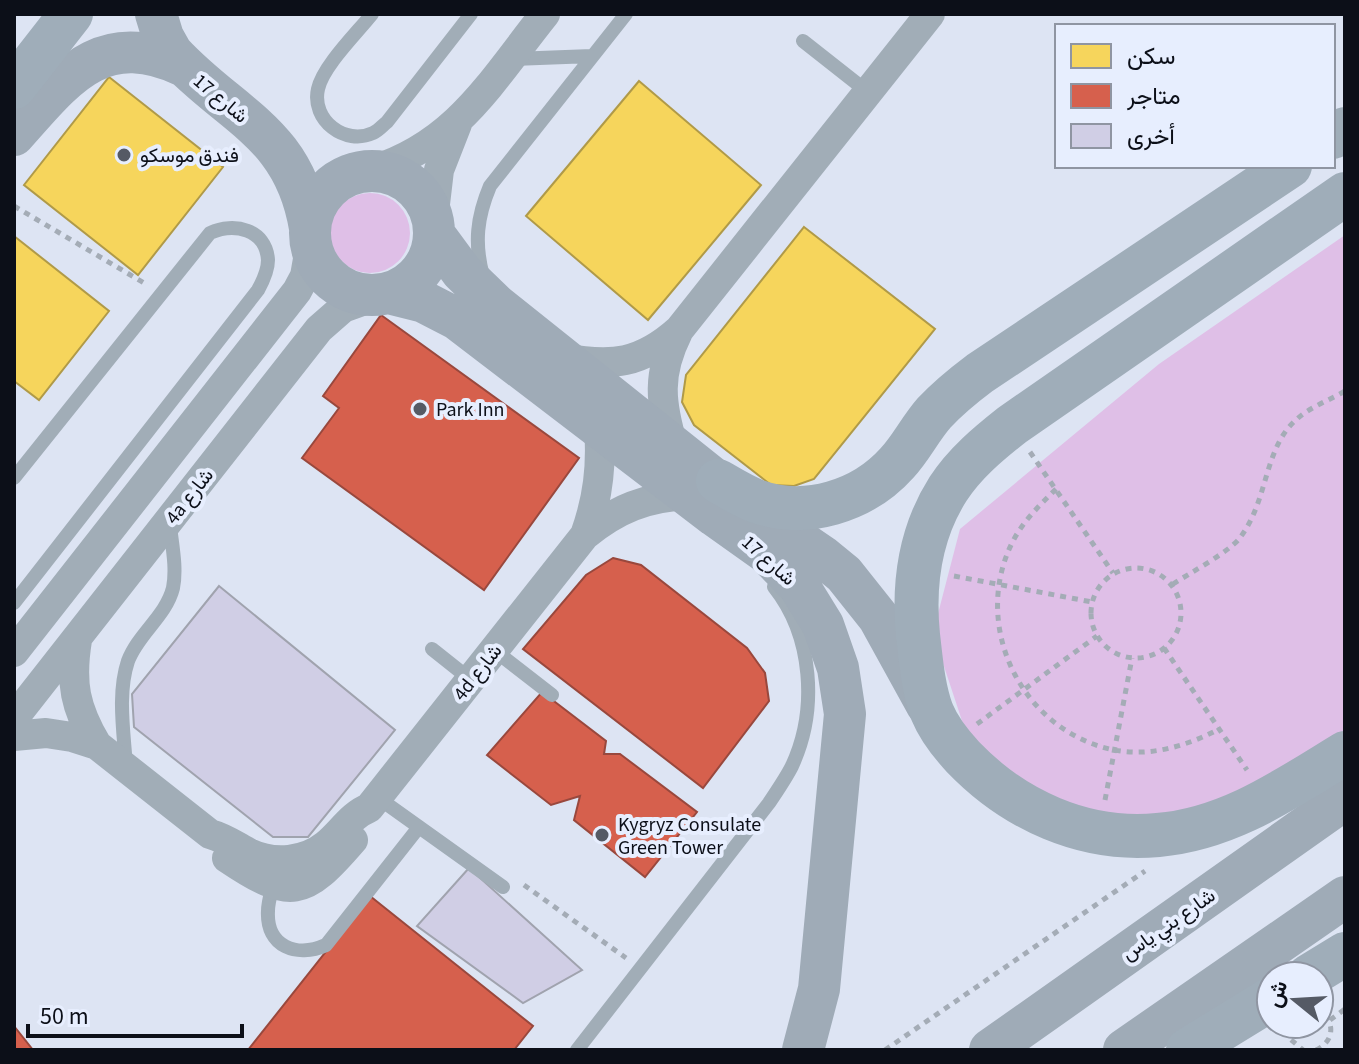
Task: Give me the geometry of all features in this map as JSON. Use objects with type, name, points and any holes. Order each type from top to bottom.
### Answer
[{"type":"main road","points":[[14,87],[71,14]]},
{"type":"main road","points":[[707,498],[757,501],[787,508],[818,507],[848,499],[875,483],[898,462],[935,412],[980,373],[1287,168]]},
{"type":"main road","points":[[1345,194],[1012,425],[976,454],[948,490],[928,532],[918,569],[917,618],[922,666],[942,728],[981,776],[1016,802],[1056,821],[1099,833],[1142,836],[1163,835],[1228,820],[1268,800],[1345,753]]},
{"type":"main road","points":[[1188,1050],[1255,1009]]},
{"type":"street","name":"شارع 17","points":[[156,14],[172,53],[279,149],[305,199],[310,235]]},
{"type":"street","points":[[458,123],[419,152],[339,180],[325,193],[315,209],[310,235],[319,264],[334,282],[348,290],[384,294],[401,288],[421,271],[428,260],[434,228],[439,170],[458,123],[521,37],[545,14]]},
{"type":"street","points":[[673,446],[661,399],[662,374],[668,351],[679,330],[930,14]]},
{"type":"street","name":"شارع 17","points":[[14,135],[57,87],[91,61],[110,55],[147,53],[184,66]]},
{"type":"street","name":"شارع 17","points":[[258,129],[365,172]]},
{"type":"street","points":[[365,172],[390,173],[405,180],[418,191],[427,205],[434,228]]},
{"type":"street","name":"شارع 17","points":[[434,228],[462,272],[496,305],[673,446],[707,498],[744,503],[844,574],[879,618],[904,667],[942,728]]},
{"type":"street","name":"4a شارع","points":[[20,646],[297,291],[305,276],[310,235]]},
{"type":"street","name":"شارع 17","points":[[384,294],[424,302],[457,319],[599,427],[707,498],[799,586],[823,625],[838,668],[845,714],[819,989],[803,1050]]},
{"type":"street","name":"4a شارع","points":[[14,718],[330,317],[343,308],[384,294]]},
{"type":"street","points":[[563,358],[613,363],[638,358],[660,346],[679,330]]},
{"type":"street","name":"4d شارع","points":[[585,535],[595,509],[600,482],[599,427]]},
{"type":"street","name":"4d شارع","points":[[14,736],[46,733],[97,745],[210,834],[220,836],[250,853],[293,887],[304,884],[324,873],[362,829],[373,803],[585,535],[607,517],[632,504],[659,497],[707,498]]},
{"type":"street","name":"4d شارع","points":[[77,640],[73,667],[75,695],[83,721],[97,745]]},
{"type":"street","name":"شارع بني ياس","points":[[990,1050],[1345,799]]},
{"type":"street","points":[[1124,1050],[1345,897]]},
{"type":"lane","points":[[372,14],[325,73],[318,90],[318,107],[326,123],[340,133],[357,137],[374,133],[387,122],[471,14]]},
{"type":"lane","points":[[496,305],[478,257],[476,233],[480,209],[490,186],[626,14]]},
{"type":"lane","points":[[521,37],[592,56]]},
{"type":"lane","points":[[803,41],[869,93]]},
{"type":"lane","points":[[14,478],[210,233],[224,226],[240,227],[254,233],[264,245],[268,259],[266,275],[258,290],[16,600],[20,646]]},
{"type":"lane","points":[[144,437],[186,435]]},
{"type":"lane","points":[[577,1050],[769,803],[792,766],[805,724],[808,681],[801,637],[782,598],[707,498]]},
{"type":"lane","points":[[126,767],[123,706],[127,664],[135,644],[162,610],[173,589],[169,521]]},
{"type":"lane","points":[[432,649],[471,680]]},
{"type":"lane","points":[[494,650],[552,695]]},
{"type":"lane","points":[[373,803],[419,827],[503,887]]},
{"type":"lane","points":[[275,873],[268,912],[270,929],[279,943],[294,951],[311,952],[326,945],[419,827]]},
{"type":"path","points":[[14,206],[161,293]]},
{"type":"path","points":[[1173,584],[1237,541],[1255,513],[1267,482],[1274,449],[1283,434],[1299,417],[1345,391]]},
{"type":"path","points":[[1012,425],[1113,573]]},
{"type":"path","points":[[1056,489],[1019,531],[1004,562],[999,585],[997,612],[1001,640],[1009,666],[1023,691],[1041,712],[1063,729],[1088,742],[1115,750],[1157,751],[1179,746],[1219,729]]},
{"type":"path","points":[[1140,567],[1154,571],[1173,584],[1181,614],[1173,639],[1164,648],[1149,656],[1132,658],[1106,647],[1097,636],[1091,614],[1092,602],[1099,586],[1113,573],[1140,567]]},
{"type":"path","points":[[918,569],[1092,602]]},
{"type":"path","points":[[942,728],[1023,691],[1097,636]]},
{"type":"path","points":[[1164,648],[1268,800]]},
{"type":"path","points":[[1099,833],[1132,658]]},
{"type":"path","points":[[885,1050],[1169,855],[1163,835]]},
{"type":"path","points":[[1292,1048],[1303,1050]]},
{"type":"shaded area","points":[[370,193],[385,196],[398,205],[407,218],[410,233],[407,248],[398,261],[385,270],[370,273],[355,270],[342,261],[333,248],[330,233],[333,218],[342,205],[355,196]]},
{"type":"shaded area","points":[[1345,235],[1345,731],[1209,820],[1066,817],[968,739],[933,633],[960,529],[1159,364]]},
{"type":"building: سكن","points":[[109,77],[223,167],[138,275],[24,185]]},
{"type":"building: سكن","points":[[639,81],[761,185],[648,320],[526,216]]},
{"type":"building: سكن","points":[[804,227],[935,329],[814,479],[794,486],[771,485],[694,425],[682,402],[686,375]]},
{"type":"building: سكن","points":[[14,236],[109,311],[39,400],[14,381]]},
{"type":"building: متاجر","points":[[381,315],[579,458],[484,590],[302,458],[339,408],[323,396]]},
{"type":"building: متاجر","points":[[613,558],[641,565],[747,648],[765,673],[769,701],[703,788],[523,649],[586,575]]},
{"type":"building: متاجر","points":[[542,692],[606,741],[604,754],[620,754],[697,812],[645,877],[574,820],[580,796],[551,805],[487,755]]},
{"type":"building: متاجر","points":[[370,896],[533,1026],[514,1050],[248,1050]]},
{"type":"building: متاجر","points":[[14,1026],[33,1050],[14,1050]]},
{"type":"building: أخرى","points":[[219,586],[395,730],[308,837],[273,837],[134,727],[132,694]]},
{"type":"building: أخرى","points":[[469,868],[582,970],[523,1003],[417,926]]},
{"type":"place","name":"فندق موسكو","points":[[124,155]]},
{"type":"place","name":"Park Inn","points":[[420,409]]},
{"type":"place","name":"Kygryz Consulate Green Tower","points":[[602,835]]}]
